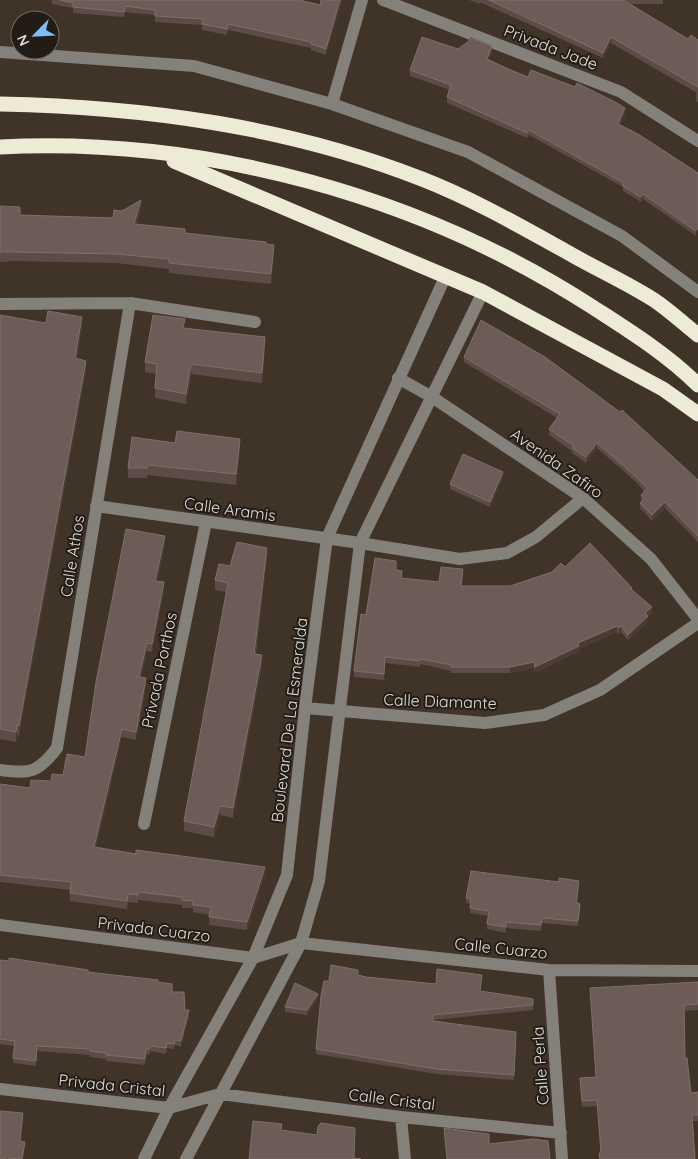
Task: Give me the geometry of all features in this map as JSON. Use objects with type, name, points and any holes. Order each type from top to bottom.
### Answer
[{"type":"highway","points":[[0,104],[79,106],[163,114],[288,137],[355,154],[424,179],[505,217],[654,300],[698,335]]},
{"type":"highway","points":[[0,147],[32,146],[152,152],[240,166],[314,183],[396,208],[460,235],[548,279],[627,329],[698,385]]},
{"type":"highway","points":[[152,152],[483,292],[663,389],[698,414]]},
{"type":"street","points":[[332,104],[362,0]]},
{"type":"street","name":"Privada Jade","points":[[383,0],[621,92],[698,141]]},
{"type":"street","points":[[0,52],[194,66],[332,104],[468,152],[622,236],[698,292]]},
{"type":"street","name":"Boulevard De La Esmeralda","points":[[144,1159],[169,1108],[253,958],[288,875],[305,708],[327,538],[398,378],[446,276]]},
{"type":"street","points":[[186,1159],[301,943],[320,881],[338,712],[360,542],[483,292]]},
{"type":"street","points":[[0,304],[130,303],[255,322]]},
{"type":"street","name":"Calle Athos","points":[[0,770],[22,773],[44,765],[57,748],[130,303]]},
{"type":"street","name":"Avenida Zafiro","points":[[398,378],[432,397],[584,498],[651,559],[698,619]]},
{"type":"street","name":"Calle Aramis","points":[[96,506],[360,542],[460,559],[507,553],[536,537],[584,498]]},
{"type":"street","name":"Privada Porthos","points":[[144,824],[206,522]]},
{"type":"street","name":"Calle Diamante","points":[[305,708],[485,723],[544,715],[600,690],[698,623]]},
{"type":"street","name":"Privada Cuarzo","points":[[0,926],[253,958],[301,943]]},
{"type":"street","name":"Calle Cuarzo","points":[[301,943],[549,970],[698,971]]},
{"type":"street","name":"Calle Perla","points":[[549,970],[562,1159]]},
{"type":"street","name":"Privada Cristal","points":[[0,1089],[169,1108],[220,1094]]},
{"type":"street","name":"Calle Cristal","points":[[220,1094],[401,1117],[561,1133]]},
{"type":"street","points":[[401,1117],[405,1159]]},
{"type":"building","points":[[60,0],[299,0],[320,5],[321,0],[340,0],[326,49],[311,44],[311,42],[228,24],[227,29],[202,24],[203,19],[155,16],[155,10],[125,6],[124,12],[73,7],[73,3]]},
{"type":"building","points":[[489,0],[623,0],[688,39],[691,35],[698,40],[698,87],[611,37],[603,53]]},
{"type":"building","points":[[422,37],[458,49],[469,41],[470,37],[492,46],[487,59],[508,69],[528,77],[531,70],[575,87],[577,83],[625,108],[618,124],[638,134],[698,173],[698,228],[696,231],[643,194],[641,197],[623,186],[624,183],[529,130],[527,133],[447,97],[451,85],[410,70]]},
{"type":"building","points":[[141,200],[134,224],[185,229],[185,233],[266,242],[266,244],[274,245],[271,274],[169,263],[169,259],[116,254],[0,252],[0,206],[20,207],[20,215],[113,218],[114,210],[122,211]]},
{"type":"building","points":[[48,311],[82,317],[75,358],[86,361],[19,726],[17,725],[16,732],[0,729],[0,315],[46,323]]},
{"type":"building","points":[[153,315],[185,319],[183,328],[265,337],[262,373],[191,364],[186,394],[155,388],[157,364],[145,362]]},
{"type":"building","points":[[481,320],[545,357],[620,412],[622,410],[698,480],[698,536],[665,502],[652,515],[640,503],[644,499],[641,495],[647,488],[597,443],[586,457],[572,448],[574,446],[549,429],[560,414],[464,357]]},
{"type":"building","points":[[177,431],[240,439],[236,474],[148,465],[147,468],[128,468],[132,437],[175,443]]},
{"type":"building","points":[[463,454],[503,472],[490,502],[450,484]]},
{"type":"building","points":[[126,529],[165,536],[155,581],[164,582],[152,644],[147,643],[139,677],[146,678],[136,732],[122,729],[94,847],[136,854],[136,850],[265,867],[247,922],[209,917],[211,907],[193,905],[193,901],[182,900],[182,897],[138,892],[138,895],[128,894],[127,901],[70,893],[71,882],[0,875],[0,784],[30,788],[31,780],[51,781],[52,774],[63,775],[67,754],[85,757],[96,682]]},
{"type":"building","points":[[237,542],[267,548],[254,654],[262,655],[233,808],[220,806],[214,827],[184,821],[228,583],[215,580],[219,564],[230,566]]},
{"type":"building","points":[[590,543],[631,589],[652,607],[645,613],[648,616],[628,635],[621,626],[619,628],[617,626],[578,643],[579,646],[535,667],[534,662],[510,667],[451,667],[452,665],[421,659],[420,661],[385,657],[384,674],[354,671],[361,614],[366,615],[375,558],[396,561],[396,570],[402,571],[401,578],[439,582],[441,567],[463,569],[461,586],[510,586],[552,572],[561,563],[565,567]]},
{"type":"building","points":[[471,871],[559,882],[559,878],[579,881],[576,902],[580,904],[578,921],[542,918],[541,925],[506,922],[506,927],[487,924],[489,911],[470,908],[471,898],[466,898]]},
{"type":"building","points":[[9,958],[88,970],[88,972],[158,980],[158,982],[172,984],[172,992],[184,992],[185,1010],[189,1010],[181,1041],[175,1040],[174,1044],[167,1043],[166,1048],[150,1046],[149,1049],[146,1049],[145,1059],[106,1055],[106,1053],[90,1051],[90,1049],[37,1046],[36,1061],[13,1058],[15,1041],[0,1039],[0,960],[9,961]]},
{"type":"building","points":[[331,965],[358,970],[358,975],[366,977],[436,984],[437,969],[482,975],[480,991],[533,999],[533,1005],[433,1015],[433,1021],[516,1032],[514,1075],[436,1069],[316,1049],[321,996],[324,981],[329,981]]},
{"type":"building","points":[[698,982],[698,1004],[684,1005],[685,1058],[687,1058],[691,1093],[698,1092],[698,1115],[692,1115],[695,1159],[600,1159],[597,1100],[582,1101],[580,1078],[596,1077],[590,988]]},
{"type":"building","points":[[295,983],[318,994],[307,1010],[285,1007]]},
{"type":"building","points":[[0,1111],[23,1113],[20,1141],[25,1142],[22,1159],[0,1159]]},
{"type":"building","points":[[253,1121],[282,1124],[281,1130],[317,1135],[318,1126],[321,1123],[355,1128],[354,1158],[361,1159],[249,1159]]},
{"type":"building","points":[[444,1128],[489,1134],[489,1144],[533,1139],[548,1141],[550,1159],[447,1159]]}]
